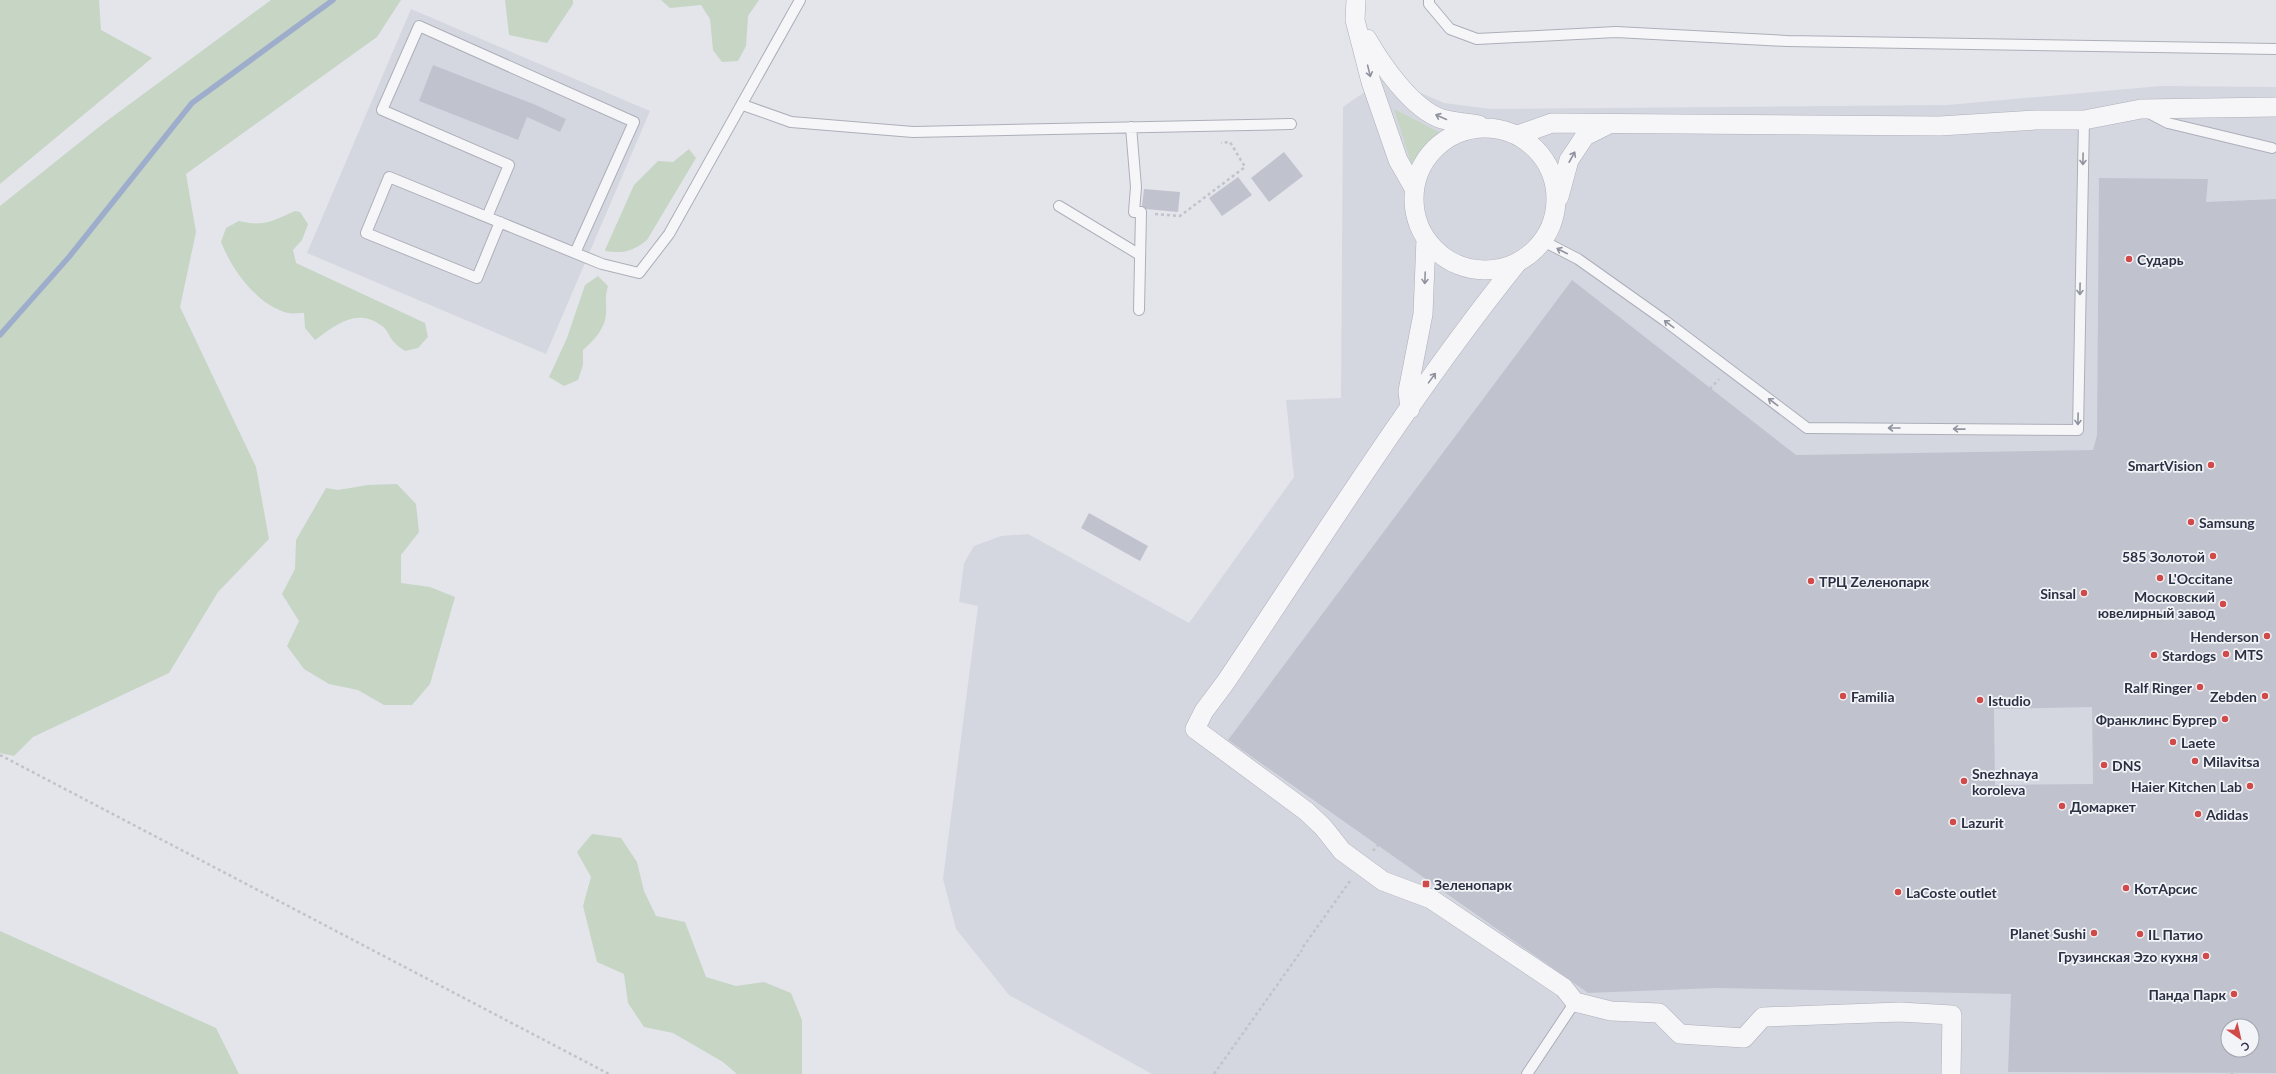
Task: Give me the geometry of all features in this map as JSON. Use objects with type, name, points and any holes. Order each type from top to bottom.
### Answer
[{"type":"street","points":[[1356,0],[1355,20],[1372,82],[1398,160],[1414,188]]},
{"type":"street","points":[[1355,20],[1383,67],[1416,102],[1441,118],[1492,128],[1518,135],[1541,153],[1554,179],[1556,208]]},
{"type":"street","points":[[1518,135],[1552,123],[1933,126],[2084,120],[2141,109],[2276,107]]},
{"type":"street","points":[[1608,124],[1585,136],[1569,160],[1552,225],[1543,241],[1517,263],[1489,298],[1410,409],[1225,683],[1204,711],[1195,729],[1306,811],[1323,827],[1342,851],[1383,881],[1431,899],[1564,988],[1576,1002],[1611,1011],[1658,1013],[1680,1034],[1710,1037],[1744,1038],[1763,1017],[1900,1012],[1952,1015],[1951,1074]]},
{"type":"street","points":[[1492,128],[1465,130],[1441,142],[1423,162],[1414,188],[1415,215],[1426,239],[1444,257],[1467,268],[1493,270],[1517,263]]},
{"type":"street","points":[[1410,409],[1408,391],[1423,314],[1426,239]]},
{"type":"lane","points":[[500,222],[476,278],[366,233],[389,177],[500,222],[602,264],[639,273],[669,234],[743,105],[800,0]]},
{"type":"lane","points":[[1429,0],[1429,4],[1450,29],[1477,39],[1616,32],[1787,41],[2276,49]]},
{"type":"lane","points":[[487,217],[509,166],[382,110],[419,26],[634,122],[575,253]]},
{"type":"lane","points":[[743,105],[792,122],[913,132],[1291,124]]},
{"type":"lane","points":[[2141,109],[2168,123],[2272,148]]},
{"type":"lane","points":[[1543,241],[1578,259],[1664,320],[1807,428],[2078,430],[2084,120]]},
{"type":"lane","points":[[1131,127],[1136,187],[1134,212],[1142,212],[1139,310]]},
{"type":"lane","points":[[1059,206],[1140,256]]},
{"type":"lane","points":[[1527,1074],[1576,1002]]},
{"type":"path","points":[[1142,212],[1180,216],[1246,167],[1230,142],[1221,143]]},
{"type":"path","points":[[0,755],[609,1074]]},
{"type":"path","points":[[1214,1074],[1354,876]]},
{"type":"shaded area","points":[[411,9],[650,111],[546,354],[307,253]]},
{"type":"shaded area","points":[[1396,70],[1414,90],[1444,103],[1491,109],[1947,105],[2161,86],[2276,87],[2276,1074],[1152,1074],[1009,995],[956,929],[943,879],[978,606],[959,602],[964,563],[974,546],[1001,536],[1028,534],[1189,623],[1294,477],[1286,400],[1341,398],[1343,107]]},
{"type":"green space","points":[[0,0],[99,0],[101,30],[152,58],[0,184]]},
{"type":"green space","points":[[271,0],[401,0],[377,37],[186,174],[196,232],[180,307],[256,467],[269,539],[218,592],[169,673],[33,737],[14,756],[0,753],[0,206],[104,123]]},
{"type":"green space","points":[[505,0],[573,0],[573,4],[547,43],[509,35]]},
{"type":"green space","points":[[661,0],[759,0],[748,16],[746,46],[738,61],[722,62],[713,50],[710,19],[701,5],[670,8]]},
{"type":"green space","points":[[1394,109],[1439,132],[1411,163]]},
{"type":"green space","points":[[689,149],[696,158],[647,240],[628,251],[606,251],[605,250],[634,185],[658,161],[673,162]]},
{"type":"green space","points":[[295,211],[300,212],[308,224],[302,240],[293,250],[296,263],[425,323],[428,337],[418,348],[405,351],[394,342],[384,327],[364,318],[347,320],[315,340],[305,328],[304,313],[288,313],[277,309],[256,294],[247,285],[232,264],[221,242],[226,228],[239,221],[247,223],[268,222]]},
{"type":"green space","points":[[598,276],[608,286],[604,325],[583,350],[583,365],[578,380],[564,386],[549,377],[567,338],[585,285]]},
{"type":"green space","points":[[397,484],[416,504],[419,532],[401,555],[401,583],[430,587],[455,597],[430,684],[412,705],[384,705],[358,690],[329,684],[304,669],[287,646],[299,621],[282,594],[295,569],[296,540],[326,488],[338,490],[368,485]]},
{"type":"green space","points":[[592,834],[621,838],[637,862],[644,891],[656,916],[685,922],[706,977],[736,986],[764,982],[791,993],[802,1020],[802,1074],[737,1074],[723,1062],[673,1033],[644,1027],[628,1003],[624,974],[597,962],[583,906],[591,877],[577,852]]},
{"type":"green space","points":[[0,931],[216,1028],[239,1074],[0,1074]]},
{"type":"building","points":[[433,65],[536,105],[566,119],[560,132],[527,117],[518,140],[419,101]]},
{"type":"building","points":[[1284,152],[1303,176],[1269,202],[1251,178]]},
{"type":"building","points":[[1238,177],[1252,195],[1222,216],[1209,198]]},
{"type":"building","name":"ТРЦ Zеленопарк","points":[[2099,178],[2208,179],[2206,202],[2276,199],[2276,1073],[2008,1072],[2011,994],[1717,988],[1588,993],[1228,740],[1572,280],[1796,455],[2093,450],[2097,435]],"holes":[[[2092,707],[2093,784],[1995,785],[1994,709]]]},
{"type":"building","points":[[1144,189],[1180,192],[1178,212],[1146,209],[1142,206]]},
{"type":"building","points":[[1089,513],[1148,546],[1140,561],[1081,528]]},
{"type":"waterway","points":[[0,335],[69,257],[192,103],[333,0]]},
{"type":"place","name":"Сударь","points":[[2129,259]]},
{"type":"place","name":"SmartVision","points":[[2211,465]]},
{"type":"place","name":"Samsung","points":[[2191,522]]},
{"type":"place","name":"585 Золотой","points":[[2213,556]]},
{"type":"place","name":"L'Occitane","points":[[2160,578]]},
{"type":"place","name":"ТРЦ Zеленопарк","points":[[1811,581]]},
{"type":"place","name":"Sinsal","points":[[2084,593]]},
{"type":"place","name":"Московский ювелирный завод","points":[[2223,604]]},
{"type":"place","name":"Henderson","points":[[2267,636]]},
{"type":"place","name":"MTS","points":[[2226,654]]},
{"type":"place","name":"Stardogs","points":[[2154,655]]},
{"type":"place","name":"Ralf Ringer","points":[[2200,687]]},
{"type":"place","name":"Familia","points":[[1843,696]]},
{"type":"place","name":"Zebden","points":[[2265,696]]},
{"type":"place","name":"Istudio","points":[[1980,700]]},
{"type":"place","name":"Франклинс Бургер","points":[[2225,719]]},
{"type":"place","name":"Laete","points":[[2173,742]]},
{"type":"place","name":"Milavitsa","points":[[2195,761]]},
{"type":"place","name":"DNS","points":[[2104,765]]},
{"type":"place","name":"Snezhnaya koroleva","points":[[1964,781]]},
{"type":"place","name":"Haier Kitchen Lab","points":[[2250,786]]},
{"type":"place","name":"Домаркет","points":[[2062,806]]},
{"type":"place","name":"Adidas","points":[[2198,814]]},
{"type":"place","name":"Lazurit","points":[[1953,822]]},
{"type":"place","name":"Зеленопарк","points":[[1426,884]]},
{"type":"place","name":"КотАрсис","points":[[2126,888]]},
{"type":"place","name":"LaCoste outlet","points":[[1898,892]]},
{"type":"place","name":"Planet Sushi","points":[[2094,933]]},
{"type":"place","name":"IL Патио","points":[[2140,934]]},
{"type":"place","name":"Грузинская Эzо кухня","points":[[2206,956]]},
{"type":"place","name":"Панда Парк","points":[[2234,994]]}]
